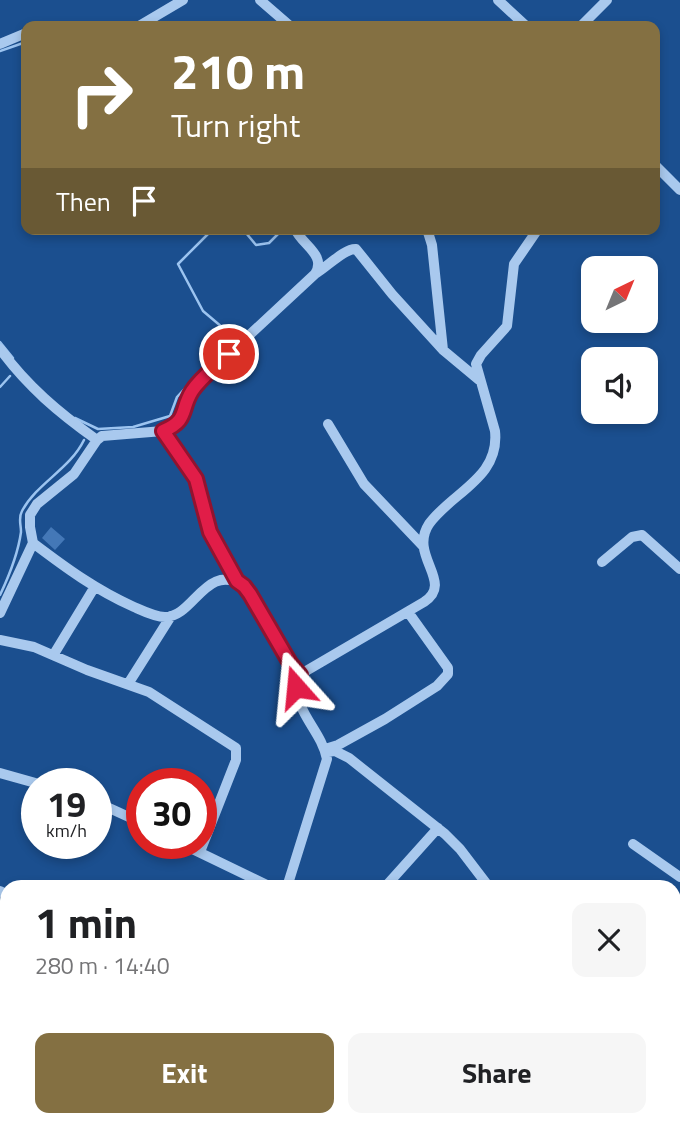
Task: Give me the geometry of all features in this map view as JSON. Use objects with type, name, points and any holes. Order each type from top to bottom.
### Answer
[{"type":"street","points":[[147,21],[183,0]]},
{"type":"street","points":[[260,0],[284,21]]},
{"type":"street","points":[[498,0],[520,21]]},
{"type":"street","points":[[586,21],[607,0]]},
{"type":"street","points":[[0,44],[21,35]]},
{"type":"street","points":[[660,170],[680,190]]},
{"type":"street","points":[[0,613],[33,543],[30,515],[37,504],[74,474],[97,440],[112,433],[163,431],[182,418],[192,391],[200,381],[319,268],[319,259],[300,235]]},
{"type":"street","points":[[429,235],[443,350]]},
{"type":"street","points":[[423,546],[428,526],[487,468],[495,451],[495,431],[479,380],[477,360],[509,322],[514,264],[534,235]]},
{"type":"street","points":[[315,274],[328,267],[347,250],[356,249],[443,350],[479,380]]},
{"type":"street","points":[[0,349],[31,387],[58,412],[97,440]]},
{"type":"street","points":[[289,880],[327,765],[325,750],[298,704],[296,687],[300,675],[429,599],[436,587],[423,546],[364,484],[328,424]]},
{"type":"street","points":[[163,431],[196,479],[210,532],[237,581],[244,586],[300,675]]},
{"type":"street","points":[[602,562],[632,537],[642,535],[680,569]]},
{"type":"street","points":[[33,543],[94,588],[159,616],[171,616]]},
{"type":"street","points":[[128,684],[171,616],[218,581],[237,581]]},
{"type":"street","points":[[54,654],[94,588]]},
{"type":"street","points":[[325,750],[385,719],[444,680],[448,668],[408,612]]},
{"type":"street","points":[[0,640],[34,646],[87,670],[149,692],[236,748],[236,760],[217,809]]},
{"type":"street","points":[[325,750],[335,751],[349,758],[438,828],[460,849],[484,880]]},
{"type":"street","points":[[0,773],[21,779]]},
{"type":"street","points":[[391,880],[438,828]]},
{"type":"street","points":[[633,844],[680,877]]},
{"type":"street","points":[[214,859],[257,880]]},
{"type":"building","points":[[51,527],[65,539],[55,550],[42,538]]},
{"type":"waterway","points":[[0,51],[21,44]]},
{"type":"waterway","points":[[75,418],[98,429],[133,427],[170,416],[177,397],[226,344],[229,333],[203,311],[178,264],[207,235]]},
{"type":"waterway","points":[[248,235],[256,245],[269,243],[277,235]]},
{"type":"waterway","points":[[0,342],[13,358]]},
{"type":"waterway","points":[[0,387],[10,376]]},
{"type":"waterway","points":[[0,595],[18,548],[22,511],[36,492],[71,459],[84,440]]},
{"type":"route","points":[[229,354],[192,391],[182,418],[163,431],[196,479],[210,532],[221,554],[237,581],[250,594],[290,663],[300,675],[296,687]]}]
